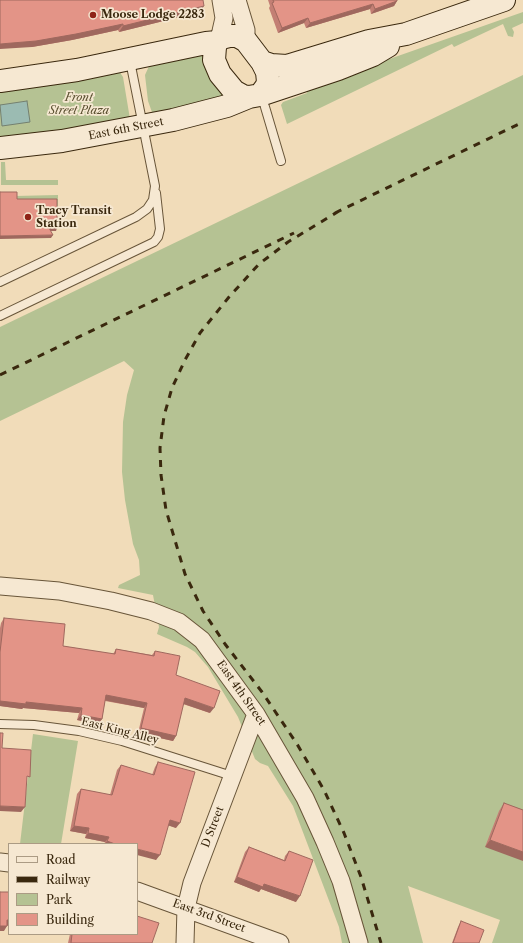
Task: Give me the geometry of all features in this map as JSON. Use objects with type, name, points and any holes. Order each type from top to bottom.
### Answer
[{"type":"street","points":[[0,81],[77,70],[218,41],[224,37],[234,36],[241,37],[246,41],[262,62],[267,72],[268,82],[264,92],[255,96],[238,94],[234,91],[220,74],[216,65],[214,53],[218,41],[224,18],[221,0]]},
{"type":"street","points":[[237,0],[246,30],[246,41]]},
{"type":"street","name":"East 6th Street","points":[[262,62],[271,65],[287,66],[369,41],[406,34],[504,0]]},
{"type":"street","name":"East 6th Street","points":[[0,148],[62,141],[143,126],[213,110],[301,82],[373,55],[406,34]]},
{"type":"street","name":"East 4th Street","points":[[0,586],[59,592],[111,601],[151,611],[179,622],[202,640],[256,714],[305,798],[341,881],[359,943]]},
{"type":"street","name":"D Street","points":[[185,943],[186,908],[192,883],[256,714]]},
{"type":"street","name":"East 3rd Street","points":[[138,891],[280,943]]},
{"type":"lane","points":[[0,316],[154,242],[158,237],[160,229],[159,208],[129,59]]},
{"type":"lane","points":[[255,96],[266,107],[281,161]]},
{"type":"lane","points":[[0,282],[136,217],[150,205],[155,196],[155,186]]},
{"type":"lane","name":"East King Alley","points":[[0,724],[34,725],[115,739],[168,754],[232,776]]},
{"type":"green space","points":[[523,12],[523,23],[512,28],[514,32],[513,37],[508,36],[503,24],[454,47],[452,44],[287,124],[281,105],[283,102],[307,93],[307,88]]},
{"type":"green space","points":[[202,52],[229,95],[153,115],[148,101],[145,75],[150,64]]},
{"type":"green space","name":"Front Street Plaza","points":[[119,71],[123,77],[130,119],[0,141],[0,88]]},
{"type":"green space","points":[[523,75],[523,943],[492,943],[500,920],[408,886],[423,943],[342,943],[339,927],[293,806],[268,766],[255,759],[238,717],[208,667],[195,652],[157,634],[159,627],[153,595],[118,588],[119,585],[140,575],[139,560],[133,544],[125,500],[122,472],[123,422],[127,395],[134,370],[124,361],[0,421],[0,327]]},
{"type":"green space","points":[[1,162],[5,162],[6,180],[58,180],[58,185],[1,185]]},
{"type":"green space","points":[[58,195],[58,207],[62,207],[62,212],[55,212],[15,202],[15,196]]},
{"type":"green space","points":[[33,734],[78,741],[61,843],[20,843]]},
{"type":"water","points":[[27,101],[30,122],[2,126],[0,105]]},
{"type":"building","points":[[0,0],[203,0],[204,6],[123,26],[123,24],[36,41],[0,44]]},
{"type":"building","points":[[273,0],[397,1],[375,9],[373,4],[310,23],[308,18],[282,28],[272,3],[274,2]]},
{"type":"building","name":"Tracy Transit Station","points":[[0,192],[17,192],[17,199],[57,199],[57,228],[49,228],[53,235],[0,236]]},
{"type":"building","points":[[4,618],[65,624],[63,646],[115,654],[116,649],[154,656],[155,651],[180,656],[176,675],[220,691],[214,708],[185,698],[176,736],[141,728],[147,703],[106,695],[102,719],[81,715],[82,708],[26,702],[26,704],[0,701],[0,652]]},
{"type":"building","points":[[0,733],[3,733],[2,748],[31,750],[30,777],[27,776],[25,807],[0,806]]},
{"type":"building","points":[[158,762],[195,772],[180,823],[170,820],[160,855],[138,849],[138,843],[112,843],[107,841],[109,837],[88,833],[89,828],[74,826],[81,789],[112,795],[121,765],[154,775]]},
{"type":"building","points":[[504,803],[523,810],[523,852],[490,840]]},
{"type":"building","points":[[249,847],[285,861],[289,851],[313,860],[300,896],[264,884],[263,887],[237,877]]},
{"type":"building","points":[[0,892],[8,892],[7,926],[0,926]]},
{"type":"building","points":[[138,916],[159,923],[152,943],[71,943],[72,935],[138,935]]},
{"type":"building","points":[[461,921],[484,930],[479,943],[453,943]]},
{"type":"railway","points":[[335,213],[523,122]]},
{"type":"railway","points":[[339,211],[288,242],[259,264],[229,297],[200,333],[172,388],[164,416],[160,448],[161,475],[166,510],[185,574],[203,611],[225,644],[262,692],[297,744],[324,790],[344,833],[361,877],[381,943]]},
{"type":"railway","points":[[0,375],[294,233]]},
{"type":"place","name":"Moose Lodge 2283","points":[[93,15]]},
{"type":"place","name":"Tracy Transit Station","points":[[28,217]]}]
